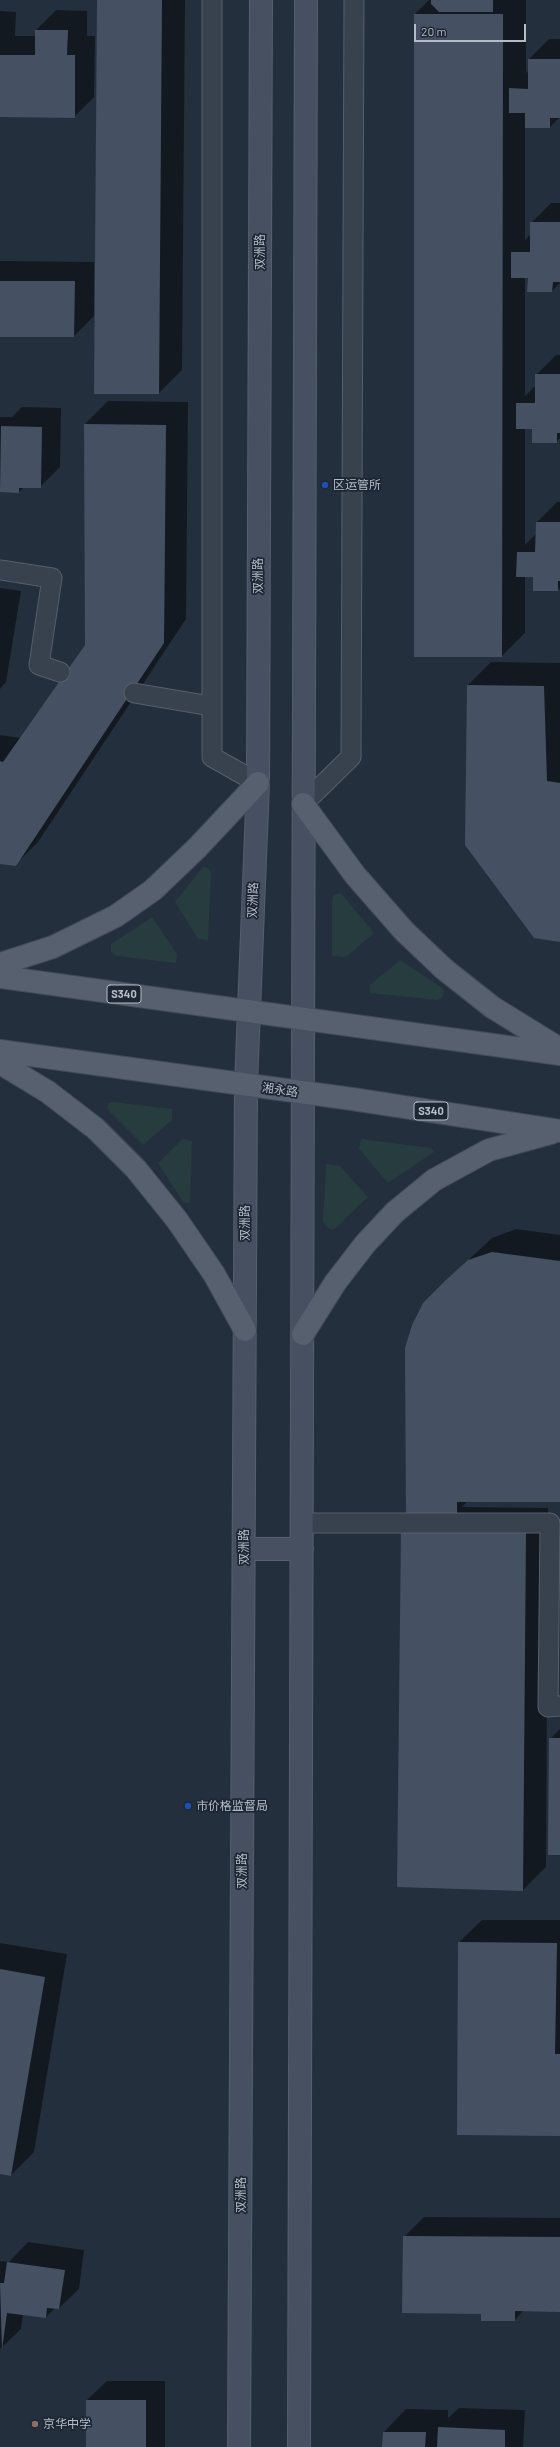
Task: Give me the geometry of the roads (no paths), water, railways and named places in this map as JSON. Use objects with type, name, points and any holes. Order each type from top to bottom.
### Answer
[{"type":"main road","name":"双洲路","points":[[239,2447],[246,1085],[258,783],[261,0]]},
{"type":"main road","points":[[299,2447],[306,0]]},
{"type":"main road","points":[[0,964],[53,948],[116,916],[153,890],[197,848],[258,783]]},
{"type":"main road","points":[[303,804],[355,875],[404,931],[444,969],[492,1007],[560,1048]]},
{"type":"main road","name":"S340","points":[[0,977],[560,1054]]},
{"type":"main road","name":"湘永路","points":[[0,1051],[302,1092],[559,1131]]},
{"type":"main road","points":[[0,1063],[48,1092],[96,1129],[136,1169],[177,1220],[214,1274],[245,1330]]},
{"type":"main road","points":[[303,1334],[335,1283],[365,1244],[395,1212],[434,1180],[489,1150],[559,1131]]},
{"type":"main road","points":[[244,1548],[302,1549]]},
{"type":"lane","points":[[212,0],[212,757],[258,783]]},
{"type":"lane","points":[[303,804],[351,757],[354,0]]},
{"type":"lane","points":[[0,570],[52,578],[40,665],[60,672]]},
{"type":"lane","points":[[134,693],[211,706]]},
{"type":"lane","points":[[302,1522],[550,1523],[548,1707],[560,1706]]},
{"type":"place","name":"区运管所","points":[[325,485]]},
{"type":"place","name":"市价格监督局","points":[[188,1806]]},
{"type":"place","name":"京华中学","points":[[35,2424]]}]
